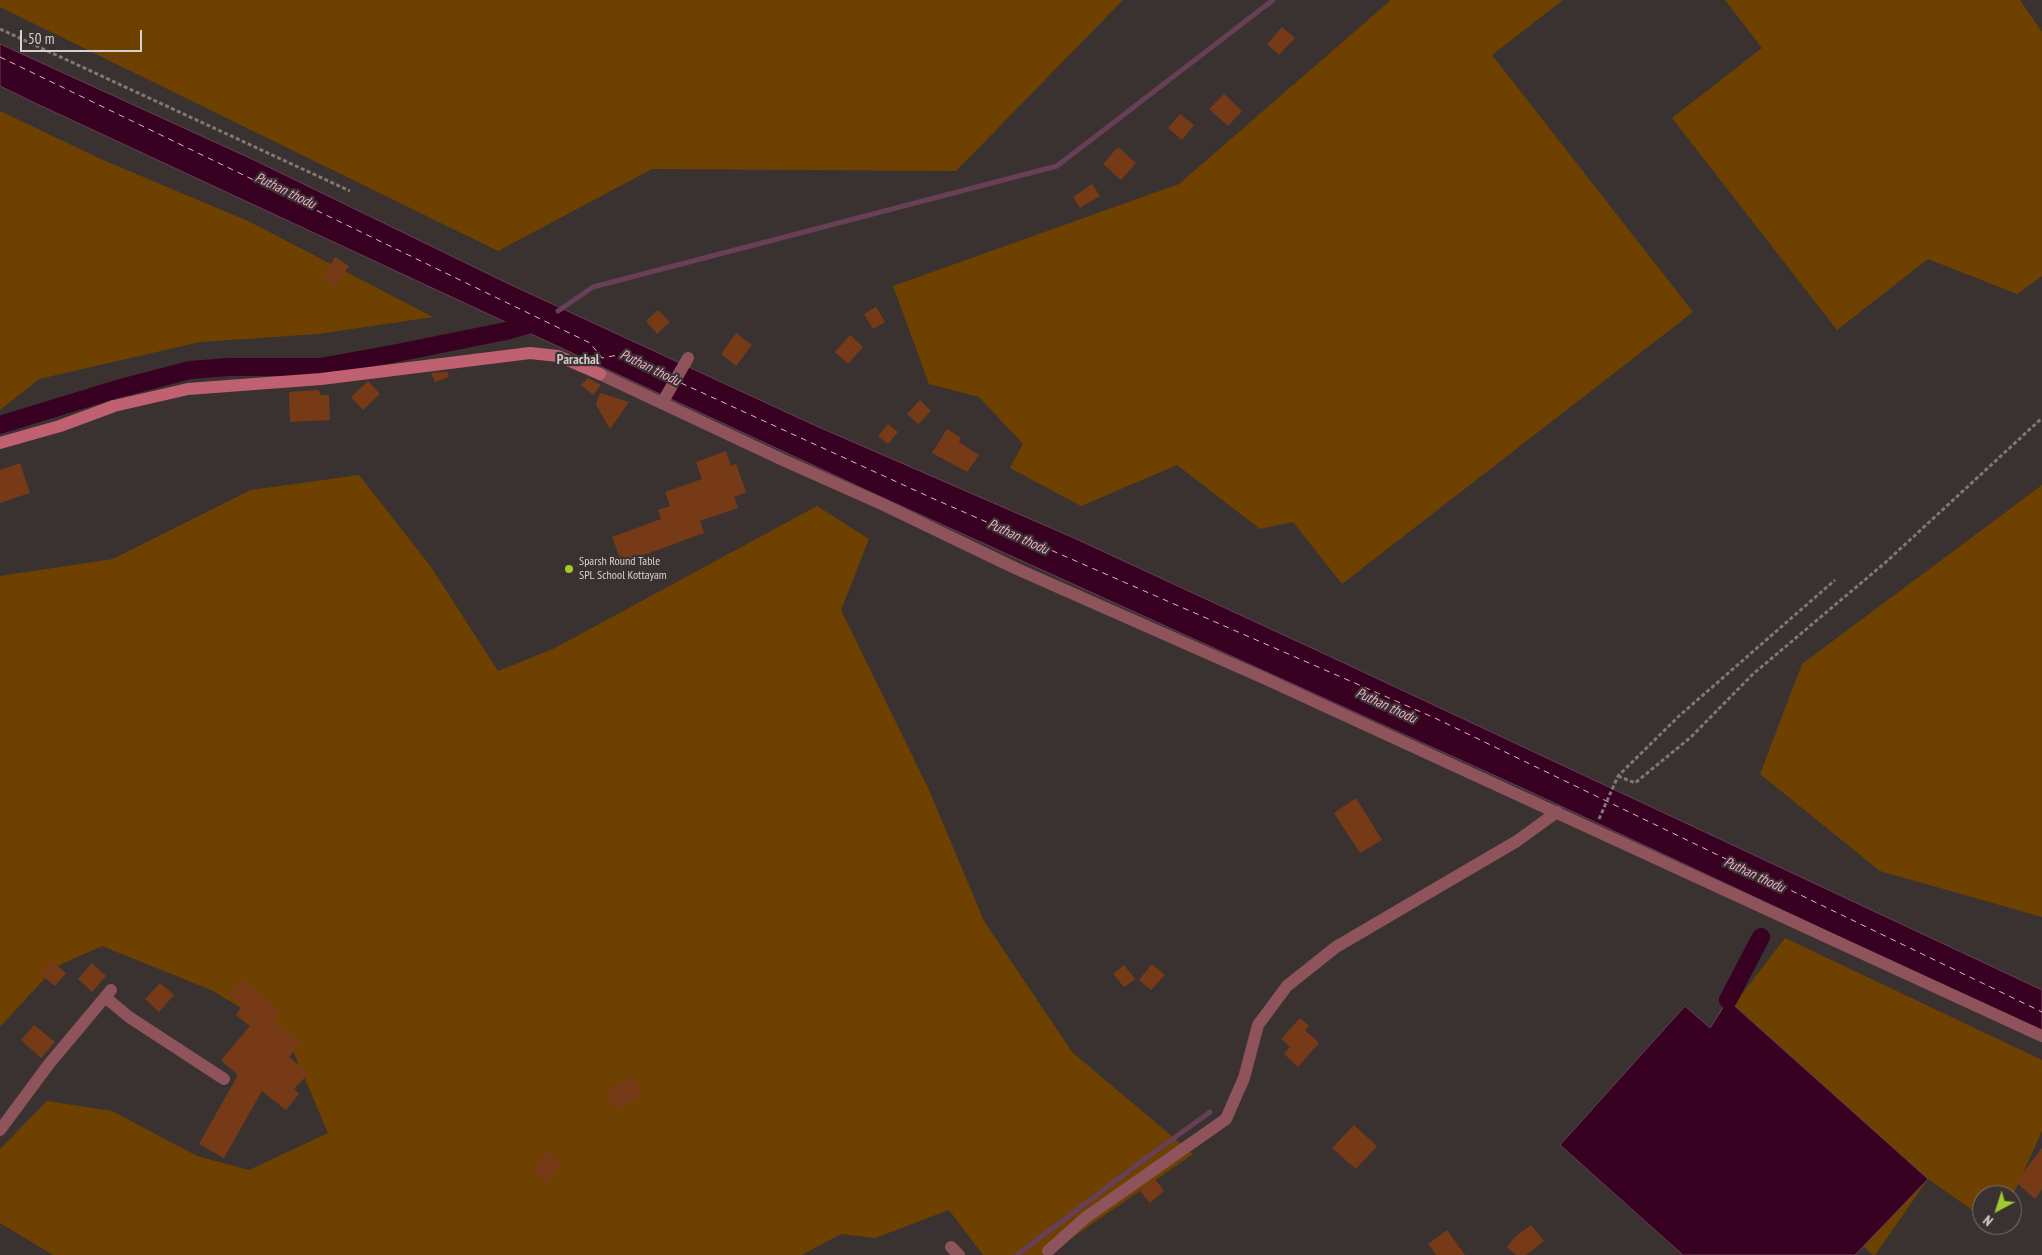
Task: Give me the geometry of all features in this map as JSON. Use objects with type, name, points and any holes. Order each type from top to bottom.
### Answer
[{"type":"main road","points":[[0,443],[60,426],[114,406],[188,389],[321,378],[530,353],[558,356],[600,374]]},
{"type":"street","points":[[662,403],[688,358]]},
{"type":"street","points":[[600,374],[884,505],[1017,569],[1257,675],[2042,1036]]},
{"type":"street","points":[[1048,1251],[1085,1218],[1226,1119],[1244,1078],[1258,1025],[1287,986],[1336,947],[1517,841],[1557,812]]},
{"type":"street","points":[[0,1130],[49,1064],[108,993],[129,1017],[224,1079]]},
{"type":"path","points":[[0,29],[350,191]]},
{"type":"path","points":[[1618,776],[1635,783],[1691,737],[1753,674],[1886,562],[2042,418]]},
{"type":"path","points":[[1594,829],[1618,776],[1680,716],[1835,580]]},
{"type":"shaded area","points":[[0,0],[1123,0],[956,171],[652,169],[498,251],[0,7]]},
{"type":"shaded area","points":[[1391,0],[1563,0],[1492,55],[1693,312],[1342,584],[1293,522],[1260,529],[1177,465],[1081,506],[1010,468],[1023,444],[979,397],[929,384],[893,286],[1179,184]]},
{"type":"shaded area","points":[[1725,0],[2020,0],[2042,32],[2042,276],[2017,294],[1928,259],[1837,330],[1672,118],[1762,48]]},
{"type":"shaded area","points":[[0,111],[103,160],[248,221],[433,317],[318,334],[200,342],[39,379],[0,410]]},
{"type":"shaded area","points":[[359,475],[431,567],[498,671],[553,649],[817,506],[869,539],[841,610],[929,790],[984,921],[1072,1052],[1193,1154],[1066,1242],[1042,1255],[983,1255],[949,1210],[875,1238],[841,1234],[802,1255],[53,1255],[0,1223],[0,1149],[47,1101],[112,1111],[197,1156],[249,1170],[328,1133],[286,1034],[211,990],[102,946],[55,967],[0,1027],[0,576],[113,559],[251,490]]},
{"type":"shaded area","points":[[2042,485],[2042,917],[1880,871],[1760,774],[1802,664]]},
{"type":"shaded area","points":[[1785,938],[2042,1060],[2042,1131],[2017,1185],[1972,1185],[1972,1210],[1928,1179],[1875,1255],[1873,1255],[1681,1074]]},
{"type":"water","name":"Puthan thodu","points":[[0,44],[254,160],[509,284],[814,425],[1074,538],[2042,990],[2042,1032],[1533,793],[877,495],[35,103],[0,86]]},
{"type":"water","points":[[1728,1000],[1928,1179],[1855,1255],[1683,1255],[1560,1145],[1685,1006],[1710,1028]]},
{"type":"building","points":[[1282,27],[1295,38],[1279,55],[1267,44]]},
{"type":"building","points":[[1224,94],[1242,111],[1228,126],[1209,109]]},
{"type":"building","points":[[1180,114],[1194,125],[1182,140],[1168,128]]},
{"type":"building","points":[[1118,147],[1136,163],[1121,180],[1103,164]]},
{"type":"building","points":[[1092,184],[1100,196],[1080,208],[1073,197]]},
{"type":"building","points":[[335,257],[349,266],[336,287],[322,278]]},
{"type":"building","points":[[876,307],[885,322],[873,329],[864,314]]},
{"type":"building","points":[[658,310],[670,322],[657,334],[646,321]]},
{"type":"building","points":[[736,333],[752,345],[736,366],[721,354]]},
{"type":"building","points":[[850,335],[863,347],[848,364],[835,352]]},
{"type":"building","points":[[447,372],[449,377],[435,382],[431,373]]},
{"type":"building","points":[[588,378],[601,385],[593,395],[581,385]]},
{"type":"building","points":[[368,381],[380,394],[363,410],[351,397]]},
{"type":"building","points":[[319,390],[320,395],[329,395],[330,420],[290,422],[289,392]]},
{"type":"building","points":[[600,393],[629,402],[610,429],[596,405]]},
{"type":"building","points":[[920,400],[931,411],[918,424],[907,414]]},
{"type":"building","points":[[888,424],[898,432],[888,444],[878,436]]},
{"type":"building","points":[[947,429],[961,438],[959,442],[979,455],[967,472],[932,453]]},
{"type":"building","points":[[726,451],[731,466],[736,464],[746,492],[734,497],[738,508],[700,521],[704,533],[622,563],[612,537],[661,519],[658,510],[670,506],[665,492],[702,479],[696,462]]},
{"type":"building","points":[[20,463],[30,493],[0,503],[0,470]]},
{"type":"building","points":[[1356,798],[1382,840],[1360,853],[1334,813]]},
{"type":"building","points":[[51,960],[66,973],[55,986],[40,974]]},
{"type":"building","points":[[92,963],[106,976],[92,992],[78,979]]},
{"type":"building","points":[[1152,964],[1165,975],[1151,990],[1139,980]]},
{"type":"building","points":[[1124,965],[1135,979],[1124,987],[1113,974]]},
{"type":"building","points":[[243,978],[281,1012],[273,1021],[301,1042],[289,1057],[309,1073],[294,1089],[299,1094],[286,1110],[262,1091],[224,1158],[199,1144],[238,1075],[221,1060],[250,1026],[236,1015],[242,1006],[229,994]]},
{"type":"building","points":[[160,983],[174,995],[159,1012],[145,999]]},
{"type":"building","points":[[1300,1018],[1309,1026],[1305,1030],[1319,1043],[1298,1067],[1284,1054],[1290,1047],[1281,1039]]},
{"type":"building","points":[[34,1025],[55,1042],[41,1058],[21,1040]]},
{"type":"building","points":[[632,1076],[643,1095],[616,1110],[605,1091]]},
{"type":"building","points":[[1354,1125],[1377,1146],[1356,1169],[1332,1148]]},
{"type":"building","points":[[2042,1148],[2042,1189],[2035,1199],[2022,1187],[2022,1185],[2016,1182]]},
{"type":"building","points":[[547,1151],[562,1163],[546,1183],[532,1171]]},
{"type":"building","points":[[1155,1179],[1164,1191],[1150,1203],[1140,1191]]},
{"type":"building","points":[[1531,1225],[1544,1241],[1526,1255],[1516,1255],[1507,1247],[1516,1236]]},
{"type":"building","points":[[1447,1230],[1465,1255],[1436,1255],[1428,1244]]},
{"type":"waterway","points":[[558,311],[593,287],[1057,166],[1273,0]]},
{"type":"waterway","points":[[0,425],[117,389],[190,370],[229,367],[320,367],[506,331],[540,321]]},
{"type":"waterway","points":[[1728,1000],[1761,937]]},
{"type":"waterway","points":[[1017,1255],[1210,1112]]},
{"type":"ferry route","points":[[0,57],[590,343],[602,358],[618,355],[670,378]]},
{"type":"ferry route","points":[[681,383],[934,499],[1437,719],[2042,1012]]},
{"type":"place","name":"Sparsh Round Table SPL School Kottayam","points":[[569,569]]},
{"type":"district","name":"Parachal","points":[[578,360]]}]
